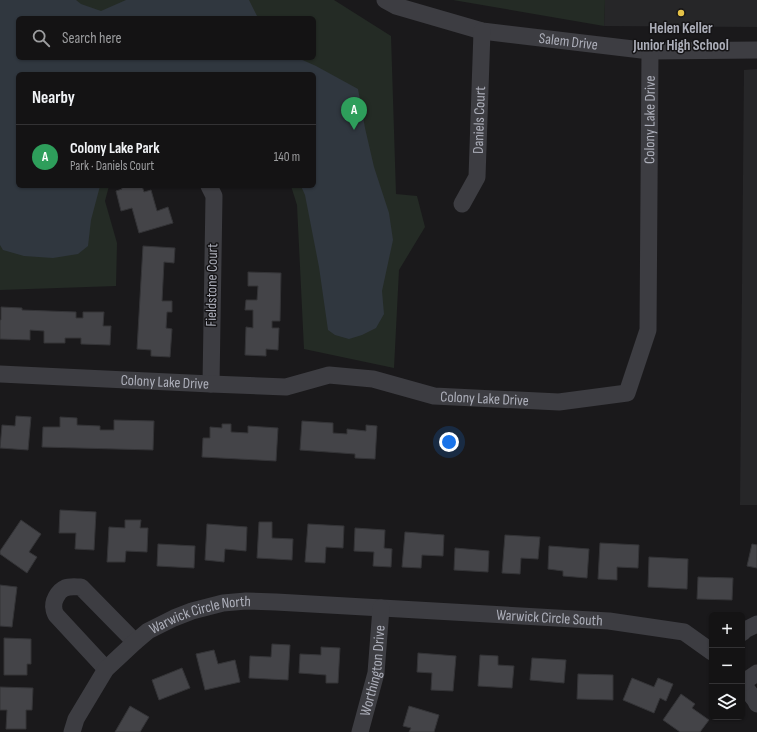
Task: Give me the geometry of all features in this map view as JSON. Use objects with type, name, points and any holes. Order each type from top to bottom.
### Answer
[{"type":"street","name":"Salem Drive","points":[[385,0],[396,6],[482,31],[650,51],[757,50]]},
{"type":"street","name":"Daniels Court","points":[[462,204],[477,177],[482,31]]},
{"type":"street","name":"Colony Lake Drive","points":[[0,374],[286,386],[329,375],[373,379],[434,396],[559,402],[627,393],[648,330],[650,51]]},
{"type":"street","name":"Fieldstone Court","points":[[210,384],[214,196],[211,188]]},
{"type":"street","points":[[106,669],[56,615],[53,608],[55,600],[61,590],[66,588],[81,587],[135,642]]},
{"type":"street","name":"Warwick Circle North","points":[[72,732],[76,719],[106,669],[148,631],[174,618],[192,611],[222,603],[246,601],[381,608]]},
{"type":"street","name":"Warwick Circle South","points":[[381,608],[609,621],[684,632],[709,650]]},
{"type":"street","name":"Worthington Drive","points":[[360,732],[376,673],[381,608]]},
{"type":"street","points":[[745,630],[757,624]]},
{"type":"street","points":[[745,681],[757,673]]},
{"type":"street","points":[[743,684],[756,700],[757,704]]},
{"type":"shaded area","points":[[0,0],[334,0],[391,36],[396,194],[417,196],[425,227],[399,270],[394,368],[304,349],[297,205],[292,188],[316,188],[316,72],[16,72],[16,188],[108,188],[105,201],[117,243],[116,286],[0,290]]},
{"type":"shaded area","points":[[0,0],[76,0],[81,4],[101,11],[126,0],[249,0],[257,16],[16,16],[16,60],[302,60],[316,66],[358,89],[374,167],[389,213],[393,240],[382,291],[384,314],[376,328],[362,335],[349,339],[335,335],[328,330],[319,267],[305,195],[302,188],[316,188],[316,72],[16,72],[16,188],[99,188],[91,220],[88,246],[78,254],[53,258],[24,256],[3,250],[0,245]]},
{"type":"shaded area","points":[[453,0],[605,0],[604,26]]},
{"type":"shaded area","name":"Helen Keller Junior High School","points":[[605,0],[757,0],[757,27],[604,26]]},
{"type":"shaded area","points":[[757,69],[757,505],[740,505],[744,70]]},
{"type":"building","points":[[143,188],[144,192],[151,190],[157,211],[168,207],[173,223],[139,233],[132,208],[121,211],[116,191],[122,189]]},
{"type":"building","points":[[143,246],[175,248],[174,263],[164,262],[162,301],[172,301],[172,312],[167,312],[166,328],[172,329],[170,357],[151,356],[151,350],[137,349]]},
{"type":"building","points":[[248,272],[281,273],[280,321],[272,321],[272,328],[279,328],[278,350],[266,349],[266,356],[245,355],[246,327],[253,328],[253,310],[245,310],[246,300],[257,300],[258,286],[248,286]]},
{"type":"building","points":[[1,307],[22,308],[22,310],[76,312],[76,318],[83,318],[83,312],[104,312],[103,326],[111,326],[110,345],[81,344],[81,338],[65,338],[65,343],[44,343],[44,331],[30,330],[30,340],[0,339]]},
{"type":"building","points":[[16,416],[31,417],[28,450],[0,448],[2,425],[15,426]]},
{"type":"building","points":[[60,417],[77,418],[77,425],[100,426],[100,430],[114,430],[114,420],[154,421],[153,450],[42,447],[43,427],[60,427]]},
{"type":"building","points":[[302,421],[333,423],[333,433],[347,434],[347,429],[366,431],[366,425],[377,426],[375,459],[355,458],[355,454],[300,450]]},
{"type":"building","points":[[222,424],[231,424],[231,432],[248,433],[248,426],[278,428],[276,461],[202,457],[203,438],[210,438],[210,427],[222,428]]},
{"type":"building","points":[[60,510],[96,512],[94,550],[75,549],[76,533],[59,533]]},
{"type":"building","points":[[21,520],[41,534],[29,552],[37,557],[27,573],[0,554],[0,551]]},
{"type":"building","points":[[125,520],[141,520],[140,528],[148,528],[147,552],[126,551],[125,562],[107,562],[109,527],[125,528]]},
{"type":"building","points":[[259,522],[272,522],[272,538],[293,539],[292,560],[257,558]]},
{"type":"building","points":[[207,524],[247,527],[246,551],[225,549],[224,562],[205,560]]},
{"type":"building","points":[[308,524],[344,526],[343,548],[326,547],[325,563],[305,562]]},
{"type":"building","points":[[355,528],[385,530],[384,548],[392,549],[391,567],[373,566],[374,552],[354,551]]},
{"type":"building","points":[[405,532],[444,535],[443,556],[422,555],[421,568],[402,567]]},
{"type":"building","points":[[505,535],[540,537],[538,559],[521,558],[520,574],[502,573]]},
{"type":"building","points":[[600,543],[639,545],[638,568],[617,567],[617,580],[598,579]]},
{"type":"building","points":[[158,544],[195,546],[194,568],[157,566]]},
{"type":"building","points":[[752,544],[757,545],[757,568],[747,566]]},
{"type":"building","points":[[549,546],[589,549],[587,578],[563,576],[563,571],[548,569]]},
{"type":"building","points":[[455,548],[489,551],[488,572],[454,570]]},
{"type":"building","points":[[649,557],[688,559],[687,589],[648,587]]},
{"type":"building","points":[[698,577],[733,578],[732,600],[697,599]]},
{"type":"building","points":[[0,585],[17,587],[12,627],[0,626]]},
{"type":"building","points":[[4,638],[31,639],[31,664],[27,664],[27,675],[4,675]]},
{"type":"building","points":[[272,644],[290,645],[288,680],[249,678],[250,656],[271,657]]},
{"type":"building","points":[[321,647],[340,648],[338,683],[326,683],[326,675],[299,673],[300,654],[321,655]]},
{"type":"building","points":[[214,650],[218,664],[235,660],[240,682],[205,690],[196,654]]},
{"type":"building","points":[[418,653],[456,656],[453,691],[431,690],[432,673],[417,672]]},
{"type":"building","points":[[480,655],[498,656],[498,665],[514,666],[512,688],[478,686]]},
{"type":"building","points":[[532,658],[566,660],[564,683],[530,680]]},
{"type":"building","points":[[182,668],[190,688],[159,700],[152,680]]},
{"type":"building","points":[[578,674],[613,675],[613,700],[577,699]]},
{"type":"building","points":[[632,678],[654,687],[658,678],[673,684],[666,701],[660,698],[654,713],[623,700]]},
{"type":"building","points":[[0,687],[33,688],[32,710],[26,710],[26,729],[6,729],[7,710],[0,710]]},
{"type":"building","points":[[681,694],[695,704],[692,708],[709,720],[700,732],[680,732],[663,720]]},
{"type":"building","points":[[130,706],[149,717],[140,732],[115,732]]},
{"type":"building","points":[[409,706],[439,715],[434,732],[409,732],[411,728],[403,726]]},
{"type":"place","name":"Helen Keller Junior High School","points":[[681,13]]},
{"type":"place","name":"Colony Lake Park","points":[[354,130]]}]
